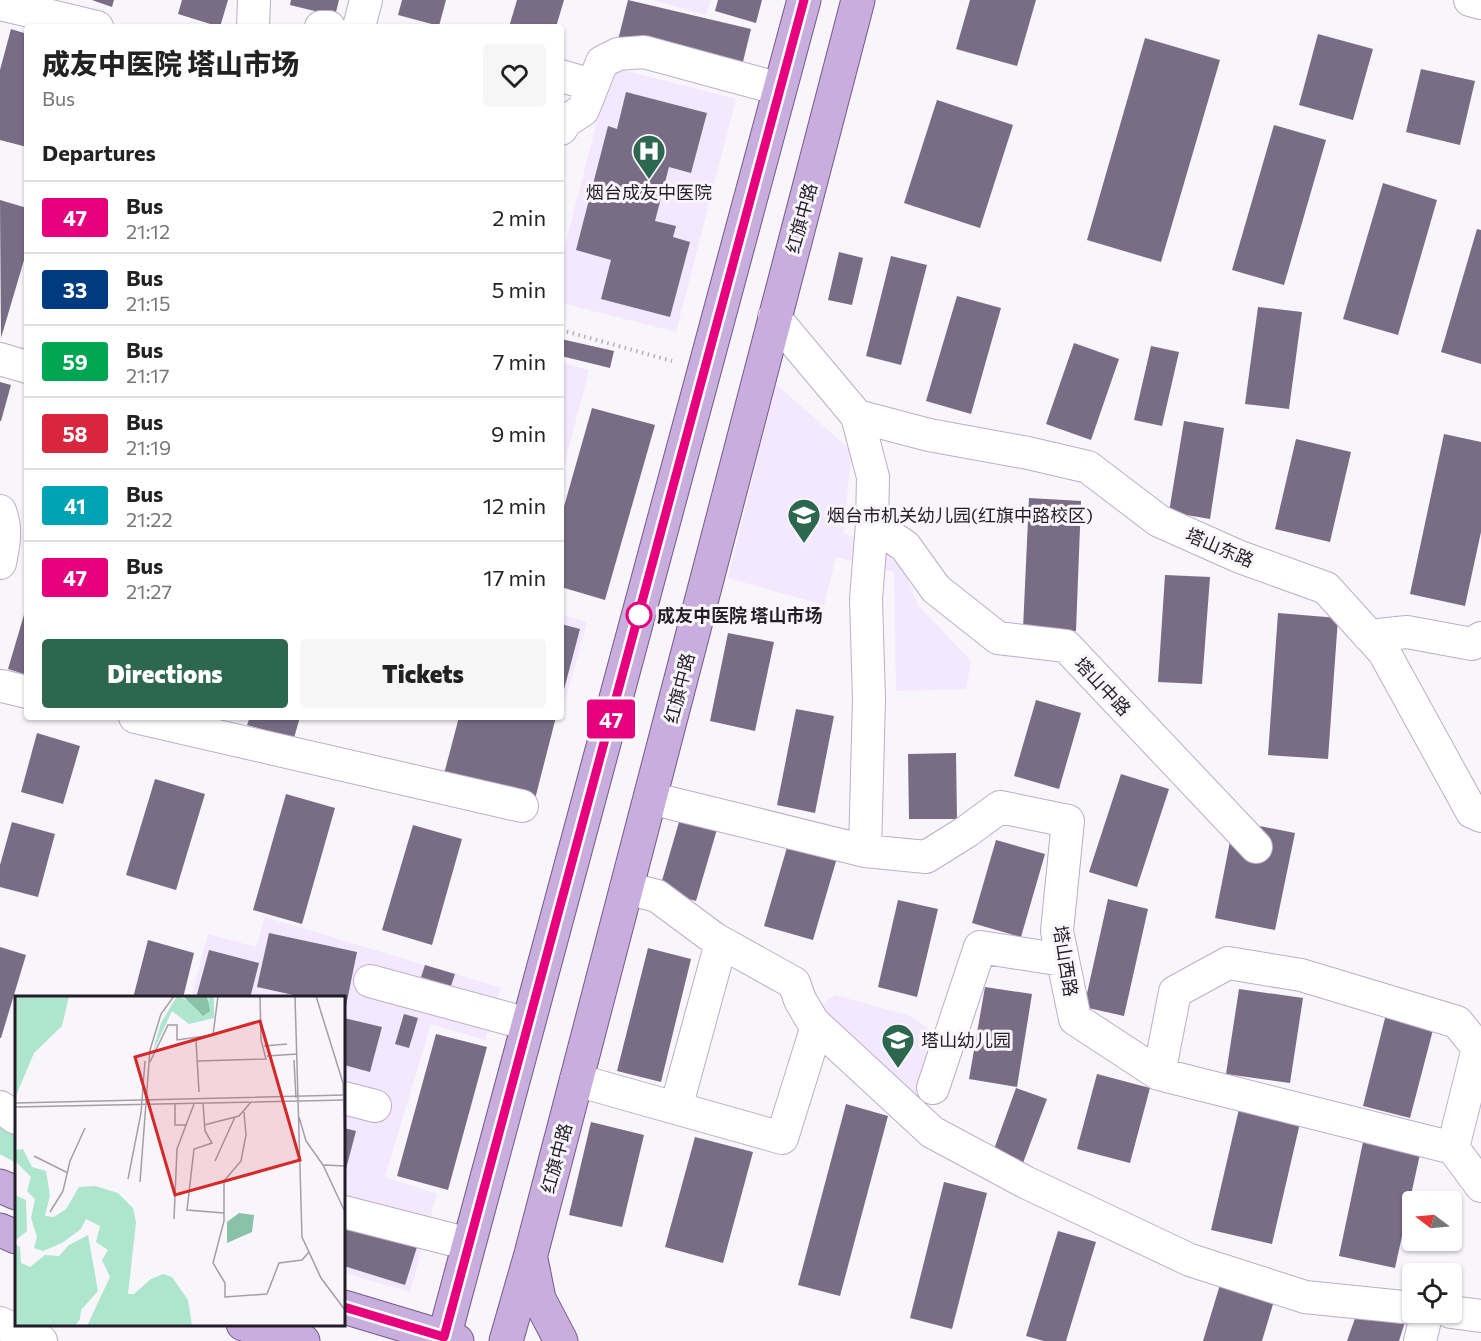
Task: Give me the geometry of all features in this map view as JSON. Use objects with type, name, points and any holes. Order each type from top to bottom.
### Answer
[{"type":"main road","points":[[345,1307],[448,1340],[469,1244],[804,0]]},
{"type":"main road","name":"红旗中路","points":[[506,1341],[531,1254],[858,0]]},
{"type":"main road","points":[[0,1186],[15,1192]]},
{"type":"main road","points":[[0,1230],[15,1237]]},
{"type":"main road","points":[[531,1254],[539,1299],[561,1341]]},
{"type":"main road","points":[[250,1326],[303,1341]]},
{"type":"street","points":[[253,24],[254,0]]},
{"type":"street","points":[[360,24],[366,0]]},
{"type":"street","points":[[1470,0],[1481,3]]},
{"type":"street","points":[[0,4],[84,24]]},
{"type":"street","points":[[564,124],[583,110],[602,62],[618,54],[644,52],[780,89]]},
{"type":"street","points":[[564,77],[592,84]]},
{"type":"street","points":[[774,317],[857,416],[873,477],[866,599],[869,699],[865,851]]},
{"type":"street","points":[[0,358],[24,366]]},
{"type":"street","name":"塔山东路","points":[[857,416],[928,435],[1088,466],[1159,521],[1240,557],[1326,588],[1384,652],[1472,812],[1481,816]]},
{"type":"street","points":[[0,511],[5,524],[0,563]]},
{"type":"street","name":"塔山中路","points":[[872,524],[905,546],[936,589],[998,638],[1066,646],[1256,847]]},
{"type":"street","points":[[1369,636],[1407,632],[1472,644],[1481,638]]},
{"type":"street","points":[[162,720],[216,726],[522,806]]},
{"type":"street","name":"塔山西路","points":[[650,798],[865,851],[926,857],[1000,807],[1068,821],[1058,931],[1075,1019],[1159,1074],[1453,1148]]},
{"type":"street","points":[[626,888],[657,896],[721,943],[794,982],[813,1022],[932,1132],[1025,1182],[1190,1260],[1305,1297],[1402,1307]]},
{"type":"street","points":[[676,1108],[721,943]]},
{"type":"street","points":[[933,1089],[980,947],[1063,960]]},
{"type":"street","points":[[1159,1074],[1175,992],[1227,963],[1301,975],[1457,1022],[1478,1048],[1453,1148],[1481,1186]]},
{"type":"street","points":[[370,981],[528,1024]]},
{"type":"street","points":[[576,1080],[782,1138],[817,1026]]},
{"type":"street","points":[[345,1098],[375,1106]]},
{"type":"street","points":[[0,1107],[15,1117]]},
{"type":"street","points":[[345,1212],[469,1244]]},
{"type":"street","points":[[1462,1313],[1481,1316]]},
{"type":"street","points":[[0,1323],[41,1341]]},
{"type":"street","points":[[1420,1341],[1424,1323]]},
{"type":"path","points":[[564,331],[672,361]]},
{"type":"shaded area","points":[[654,0],[711,0],[706,15]]},
{"type":"shaded area","name":"烟台成友中医院","points":[[611,67],[736,99],[676,332],[564,304],[564,249]]},
{"type":"shaded area","points":[[564,364],[589,370],[564,466]]},
{"type":"shaded area","name":"烟台市机关幼儿园(红旗中路校区)","points":[[776,384],[852,451],[843,533],[898,554],[918,605],[971,661],[966,689],[896,691],[894,572],[836,557],[824,605],[728,578]]},
{"type":"shaded area","points":[[564,616],[587,622],[564,705]]},
{"type":"shaded area","points":[[265,917],[501,988],[485,1040],[431,1024],[385,1177],[437,1194],[410,1292],[345,1273],[345,996],[192,996],[208,934],[256,947]]},
{"type":"shaded area","name":"塔山幼儿园","points":[[835,995],[910,1016],[933,1032],[913,1105],[819,1022],[824,1003]]},
{"type":"green space","points":[[0,1121],[15,1129],[15,1162],[0,1154]]},
{"type":"building","points":[[92,0],[114,0],[112,7]]},
{"type":"building","points":[[182,0],[228,0],[221,24],[210,24],[178,14]]},
{"type":"building","points":[[291,0],[339,0],[335,16],[290,5]]},
{"type":"building","points":[[402,0],[446,0],[440,24],[398,15]]},
{"type":"building","points":[[517,0],[564,0],[557,24],[510,24]]},
{"type":"building","points":[[628,0],[751,29],[741,70],[618,40]]},
{"type":"building","points":[[718,0],[762,0],[756,23],[715,11]]},
{"type":"building","points":[[970,0],[1036,0],[1017,66],[956,49]]},
{"type":"building","points":[[11,29],[24,33],[24,146],[0,140],[0,70]]},
{"type":"building","points":[[1318,34],[1373,49],[1353,120],[1299,105]]},
{"type":"building","points":[[1145,38],[1220,60],[1161,262],[1087,240]]},
{"type":"building","points":[[1421,69],[1475,81],[1460,145],[1406,132]]},
{"type":"building","points":[[626,92],[707,113],[691,173],[669,167],[655,221],[676,226],[673,237],[690,242],[670,317],[601,299],[611,260],[576,250],[608,126],[617,129]]},
{"type":"building","points":[[937,100],[1013,125],[980,228],[904,203]]},
{"type":"building","points":[[1274,125],[1326,140],[1284,285],[1232,270]]},
{"type":"building","points":[[1383,183],[1437,200],[1398,335],[1343,319]]},
{"type":"building","points":[[0,200],[24,207],[24,260],[1,338]]},
{"type":"building","points":[[1477,229],[1481,230],[1481,364],[1441,352]]},
{"type":"building","points":[[839,252],[863,258],[852,305],[828,300]]},
{"type":"building","points":[[891,256],[927,265],[901,365],[866,356]]},
{"type":"building","points":[[957,296],[1001,308],[971,414],[926,401]]},
{"type":"building","points":[[1258,307],[1302,312],[1289,409],[1245,404]]},
{"type":"building","points":[[564,340],[614,351],[610,368],[564,357]]},
{"type":"building","points":[[1074,343],[1119,359],[1091,440],[1046,424]]},
{"type":"building","points":[[1151,346],[1179,352],[1162,426],[1134,420]]},
{"type":"building","points":[[0,382],[11,385],[1,421],[0,421]]},
{"type":"building","points":[[592,408],[655,425],[605,600],[564,588],[564,506]]},
{"type":"building","points":[[1184,421],[1224,428],[1210,519],[1169,512]]},
{"type":"building","points":[[1444,434],[1481,442],[1481,532],[1465,606],[1410,594]]},
{"type":"building","points":[[1296,439],[1351,452],[1330,542],[1275,529]]},
{"type":"building","points":[[1029,498],[1081,501],[1076,631],[1023,629]]},
{"type":"building","points":[[1165,575],[1210,577],[1202,684],[1158,682]]},
{"type":"building","points":[[1278,613],[1338,618],[1328,759],[1268,755]]},
{"type":"building","points":[[24,615],[24,674],[8,669]]},
{"type":"building","points":[[564,625],[580,629],[564,689]]},
{"type":"building","points":[[728,633],[774,642],[755,731],[710,721]]},
{"type":"building","points":[[1036,700],[1081,713],[1059,789],[1014,776]]},
{"type":"building","points":[[796,709],[834,716],[815,813],[777,805]]},
{"type":"building","points":[[249,720],[299,720],[294,738],[247,725]]},
{"type":"building","points":[[458,720],[555,720],[535,799],[444,774]]},
{"type":"building","points":[[37,733],[80,746],[63,804],[21,792]]},
{"type":"building","points":[[956,753],[957,819],[909,819],[908,754]]},
{"type":"building","points":[[1121,774],[1169,789],[1137,887],[1089,872]]},
{"type":"building","points":[[155,779],[205,794],[176,890],[126,875]]},
{"type":"building","points":[[286,794],[335,808],[302,924],[253,910]]},
{"type":"building","points":[[681,815],[718,826],[696,901],[659,891]]},
{"type":"building","points":[[1234,821],[1295,833],[1275,930],[1215,918]]},
{"type":"building","points":[[12,822],[55,834],[38,897],[0,887],[0,865]]},
{"type":"building","points":[[413,825],[462,839],[432,945],[382,930]]},
{"type":"building","points":[[996,840],[1045,854],[1021,937],[972,923]]},
{"type":"building","points":[[788,844],[837,858],[813,940],[764,926]]},
{"type":"building","points":[[1108,899],[1148,909],[1124,1016],[1084,1007]]},
{"type":"building","points":[[898,900],[938,909],[917,997],[878,987]]},
{"type":"building","points":[[269,933],[357,952],[346,1006],[345,996],[298,996],[257,987]]},
{"type":"building","points":[[148,940],[194,953],[183,996],[134,996]]},
{"type":"building","points":[[0,947],[26,955],[1,1038],[0,1038]]},
{"type":"building","points":[[648,948],[691,959],[661,1082],[617,1071]]},
{"type":"building","points":[[209,950],[259,963],[251,996],[197,996]]},
{"type":"building","points":[[425,965],[455,974],[451,986],[421,977]]},
{"type":"building","points":[[985,987],[1032,994],[1017,1087],[969,1079]]},
{"type":"building","points":[[1239,989],[1303,998],[1290,1083],[1226,1074]]},
{"type":"building","points":[[404,1014],[418,1018],[409,1048],[395,1044]]},
{"type":"building","points":[[1386,1014],[1434,1026],[1410,1118],[1363,1106]]},
{"type":"building","points":[[345,1018],[382,1027],[370,1072],[345,1065]]},
{"type":"building","points":[[436,1034],[487,1047],[448,1190],[397,1176]]},
{"type":"building","points":[[1097,1074],[1150,1088],[1130,1163],[1077,1149]]},
{"type":"building","points":[[1016,1088],[1047,1099],[1023,1163],[993,1152]]},
{"type":"building","points":[[846,1104],[888,1116],[840,1296],[798,1285]]},
{"type":"building","points":[[1239,1109],[1300,1123],[1272,1244],[1211,1230]]},
{"type":"building","points":[[591,1122],[644,1135],[622,1227],[569,1215]]},
{"type":"building","points":[[345,1128],[356,1131],[345,1169]]},
{"type":"building","points":[[695,1137],[753,1152],[723,1263],[665,1247]]},
{"type":"building","points":[[1363,1142],[1420,1154],[1412,1191],[1402,1191],[1402,1236],[1395,1268],[1339,1256]]},
{"type":"building","points":[[944,1182],[987,1193],[952,1329],[910,1318]]},
{"type":"building","points":[[345,1224],[417,1247],[405,1285],[345,1266]]},
{"type":"building","points":[[1058,1231],[1096,1242],[1066,1341],[1044,1341],[1026,1336]]},
{"type":"building","points":[[1228,1258],[1282,1274],[1262,1341],[1203,1341]]},
{"type":"building","points":[[1359,1307],[1405,1323],[1399,1341],[1347,1341]]},
{"type":"bus line","name":"47","points":[[345,1307],[444,1337],[804,0]]},
{"type":"place","name":"烟台成友中医院","points":[[649,180]]},
{"type":"place","name":"烟台市机关幼儿园(红旗中路校区)","points":[[804,544]]},
{"type":"place","name":"成友中医院 塔山市场","points":[[639,615]]},
{"type":"place","name":"塔山幼儿园","points":[[898,1069]]}]
